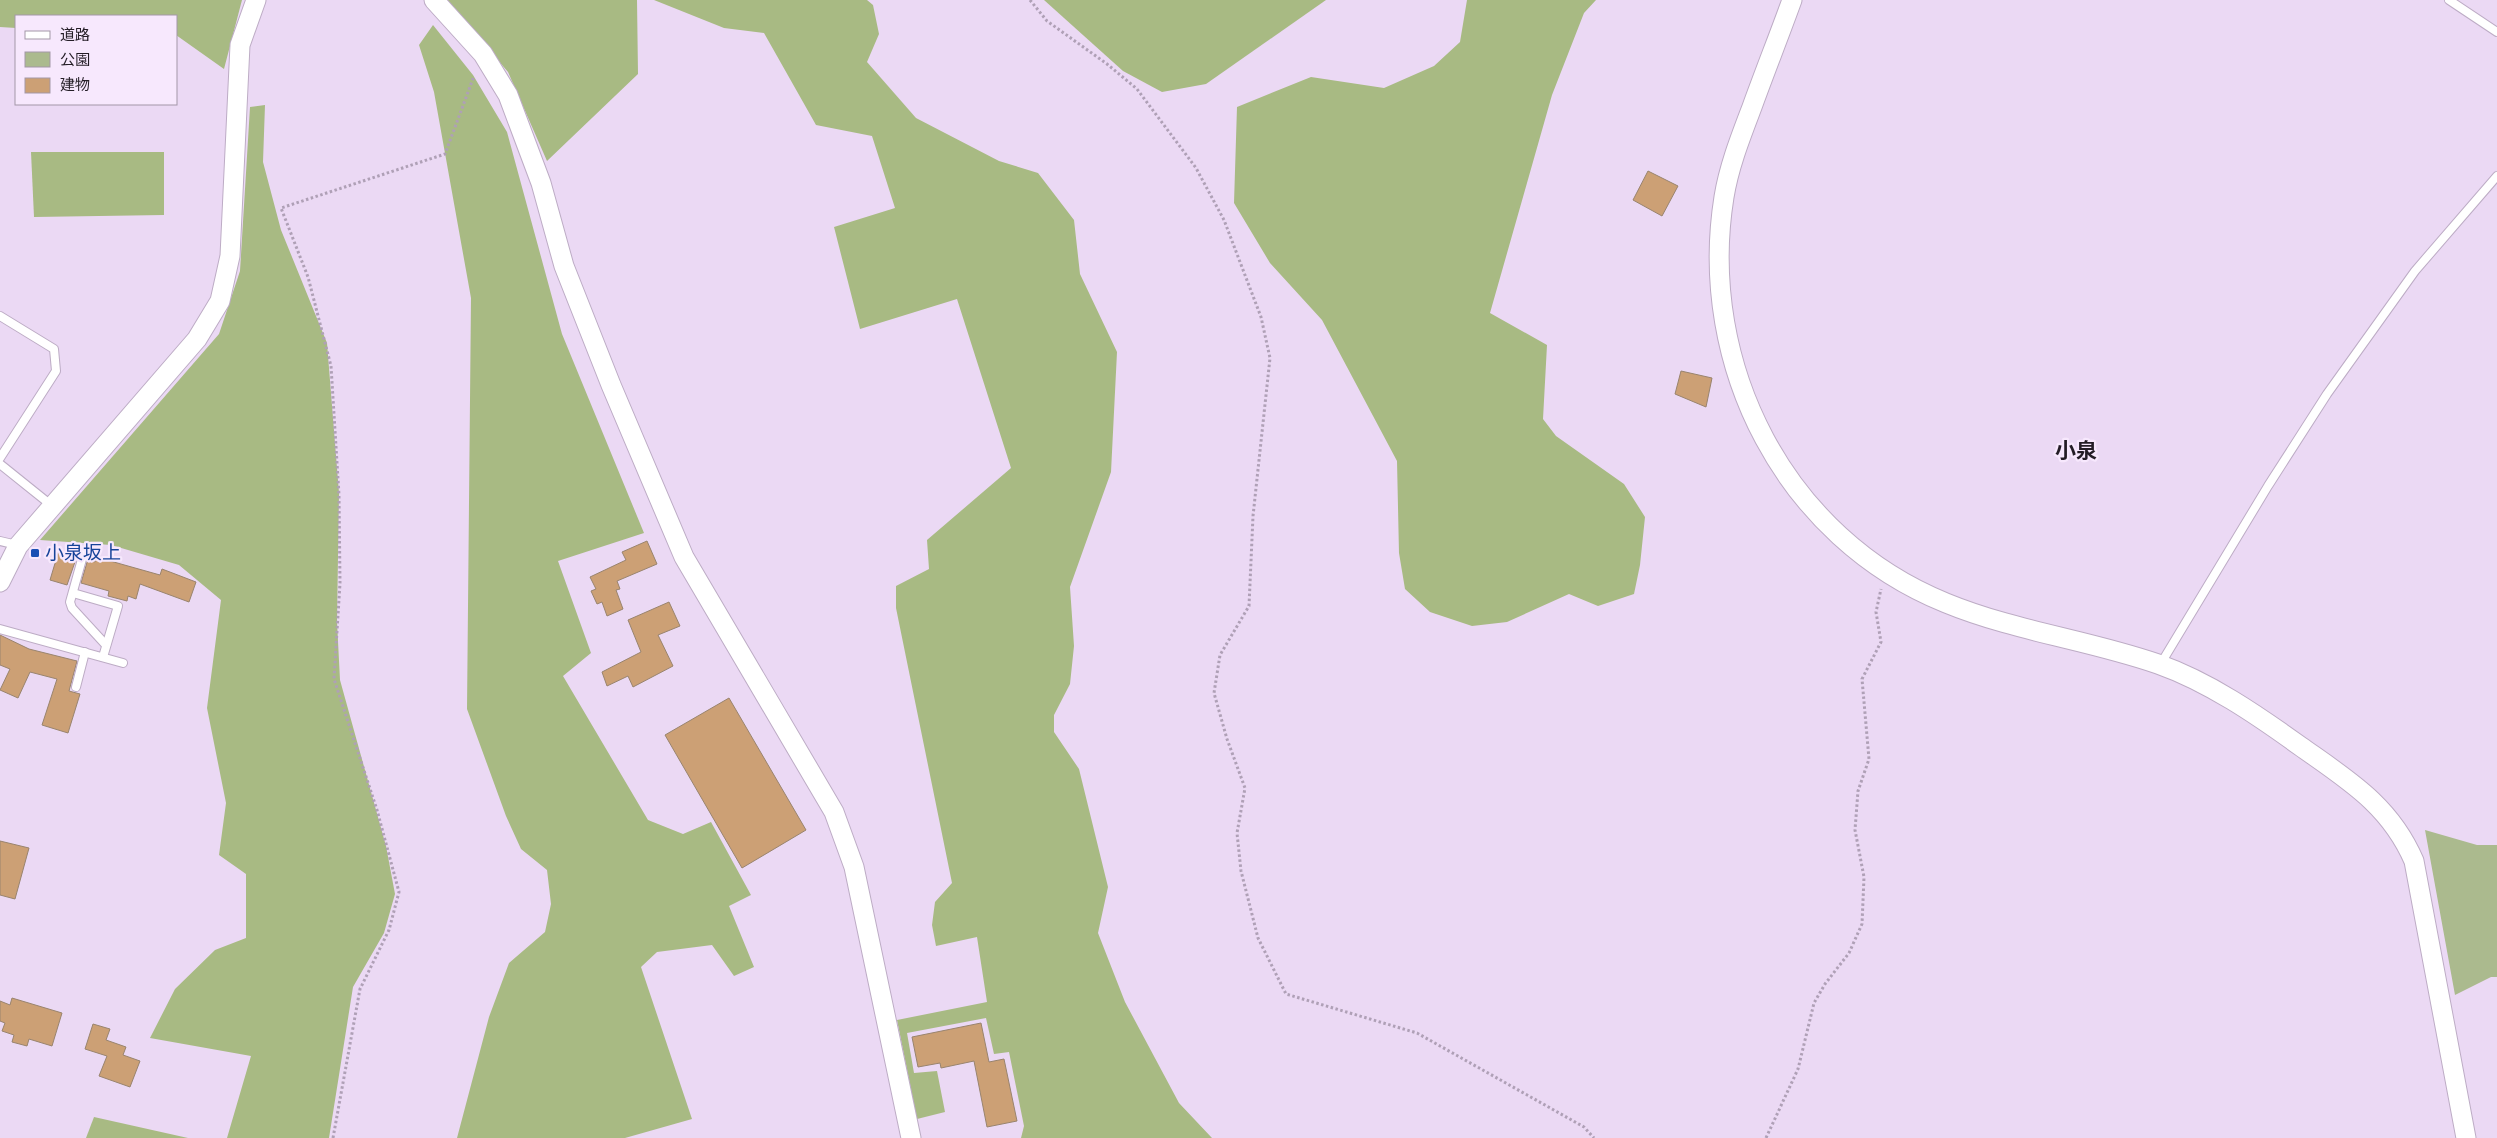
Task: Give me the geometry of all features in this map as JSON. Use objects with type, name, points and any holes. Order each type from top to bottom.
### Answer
[{"type":"street","points":[[0,582],[18,546],[51,505],[197,339],[220,301],[230,256],[240,45],[256,0]]},
{"type":"street","points":[[434,0],[483,54],[508,95],[541,183],[564,266],[611,385],[684,557],[834,812],[854,867],[911,1138]]},
{"type":"street","points":[[1792,0],[1739,143],[1725,192],[1720,223],[1721,297],[1726,334],[1742,391],[1764,440],[1776,461],[1816,513],[1854,549],[1888,572],[1945,603],[2160,665],[2237,704],[2295,742],[2368,795],[2402,836],[2414,861],[2466,1138]]},
{"type":"lane","points":[[2449,0],[2497,32]]},
{"type":"lane","points":[[2160,665],[2268,486],[2327,394],[2415,271],[2497,176]]},
{"type":"lane","points":[[0,316],[54,349],[57,358],[56,371],[0,458]]},
{"type":"lane","points":[[0,464],[51,505]]},
{"type":"lane","points":[[0,541],[18,546]]},
{"type":"lane","points":[[84,552],[73,593],[72,608],[106,645]]},
{"type":"lane","points":[[73,593],[118,606],[103,657]]},
{"type":"lane","points":[[0,629],[123,663]]},
{"type":"lane","points":[[76,687],[86,652]]},
{"type":"path","points":[[1030,0],[1047,22],[1107,64],[1137,89],[1196,168],[1224,220],[1261,317],[1270,358],[1253,516],[1249,606],[1220,655],[1214,693],[1227,739],[1245,788],[1237,833],[1241,871],[1258,938],[1286,994],[1417,1033],[1584,1127],[1594,1138]]},
{"type":"path","points":[[333,1138],[360,989],[389,930],[398,892],[377,810],[334,679],[340,583],[339,495],[331,366],[308,277],[281,208],[445,154],[483,54]]},
{"type":"path","points":[[1766,1138],[1798,1069],[1814,1003],[1825,984],[1850,954],[1862,924],[1864,877],[1855,830],[1858,790],[1869,759],[1862,679],[1881,642],[1876,612],[1881,587],[1888,572]]},
{"type":"green space","points":[[0,0],[242,0],[224,69],[178,36],[178,15],[15,15],[15,28],[0,27]]},
{"type":"green space","points":[[447,0],[637,0],[638,74],[547,161],[508,72]]},
{"type":"green space","points":[[654,0],[867,0],[873,5],[879,34],[867,62],[916,118],[999,161],[1038,173],[1074,220],[1080,274],[1117,352],[1111,472],[1070,587],[1074,646],[1070,684],[1054,715],[1054,732],[1079,769],[1108,887],[1098,933],[1125,1002],[1179,1103],[1212,1138],[1021,1138],[1024,1126],[1009,1052],[994,1054],[986,1018],[907,1033],[914,1073],[937,1071],[945,1112],[917,1119],[897,1020],[987,1002],[977,937],[936,946],[932,925],[935,902],[952,883],[896,608],[896,586],[929,569],[927,540],[1011,468],[957,299],[860,329],[834,227],[895,208],[872,136],[816,125],[764,33],[724,28]]},
{"type":"green space","points":[[1044,0],[1326,0],[1206,84],[1162,92],[1123,71]]},
{"type":"green space","points":[[1467,0],[1596,0],[1584,13],[1552,95],[1490,313],[1547,345],[1543,419],[1556,436],[1624,484],[1645,517],[1640,565],[1634,594],[1598,606],[1569,594],[1507,622],[1472,626],[1430,612],[1405,589],[1399,553],[1397,461],[1322,320],[1270,263],[1234,203],[1237,107],[1311,77],[1384,88],[1434,66],[1460,42]]},
{"type":"green space","points":[[433,25],[473,75],[507,132],[562,334],[644,533],[558,561],[591,653],[563,676],[648,820],[683,834],[711,822],[751,895],[729,906],[754,967],[734,976],[712,945],[657,952],[641,967],[692,1119],[625,1138],[457,1138],[489,1017],[509,963],[545,932],[551,904],[547,870],[521,849],[506,816],[467,709],[471,298],[434,92],[419,45]]},
{"type":"green space","points":[[265,105],[263,162],[281,230],[327,343],[339,493],[337,622],[340,680],[386,846],[395,894],[384,933],[353,987],[329,1138],[227,1138],[251,1056],[150,1038],[175,989],[215,950],[246,938],[246,874],[219,855],[226,803],[207,708],[221,600],[179,565],[111,545],[40,540],[219,334],[240,271],[250,107]]},
{"type":"green space","points":[[31,152],[164,152],[164,215],[34,217]]},
{"type":"green space","points":[[2425,830],[2477,845],[2497,845],[2497,977],[2491,977],[2455,995]]},
{"type":"green space","points":[[94,1117],[188,1138],[86,1138]]},
{"type":"building","points":[[1648,171],[1678,186],[1662,216],[1633,200]]},
{"type":"building","points":[[1681,371],[1712,378],[1706,407],[1675,394]]},
{"type":"building","points":[[647,541],[657,564],[617,581],[620,589],[616,590],[623,609],[607,616],[602,602],[597,604],[591,591],[596,589],[590,577],[626,560],[622,552]]},
{"type":"building","points":[[59,550],[77,556],[67,585],[50,580]]},
{"type":"building","points":[[96,557],[160,575],[162,569],[196,582],[189,602],[140,584],[136,599],[128,596],[127,601],[108,596],[109,591],[81,583],[88,559],[95,562]]},
{"type":"building","points":[[669,602],[680,626],[658,635],[673,666],[633,687],[628,676],[607,686],[602,672],[641,652],[628,620]]},
{"type":"building","points":[[0,635],[29,649],[77,661],[69,691],[80,694],[68,733],[42,725],[57,679],[30,672],[18,698],[0,690],[10,669],[0,665]]},
{"type":"building","points":[[729,698],[806,830],[742,868],[665,735]]},
{"type":"building","points":[[0,841],[29,848],[15,899],[0,895]]},
{"type":"building","points":[[12,998],[62,1013],[52,1046],[29,1039],[27,1046],[12,1042],[14,1035],[2,1031],[5,1023],[0,1021],[0,1001],[10,1005]]},
{"type":"building","points":[[981,1023],[989,1062],[1004,1059],[1017,1121],[987,1127],[974,1061],[941,1068],[940,1063],[918,1067],[912,1037]]},
{"type":"building","points":[[93,1024],[110,1029],[106,1040],[126,1047],[123,1055],[140,1061],[130,1087],[99,1076],[107,1056],[85,1049]]},
{"type":"place","name":"小泉坂上","points":[[35,553]]},
{"type":"district","name":"小泉","points":[[2076,451]]}]
